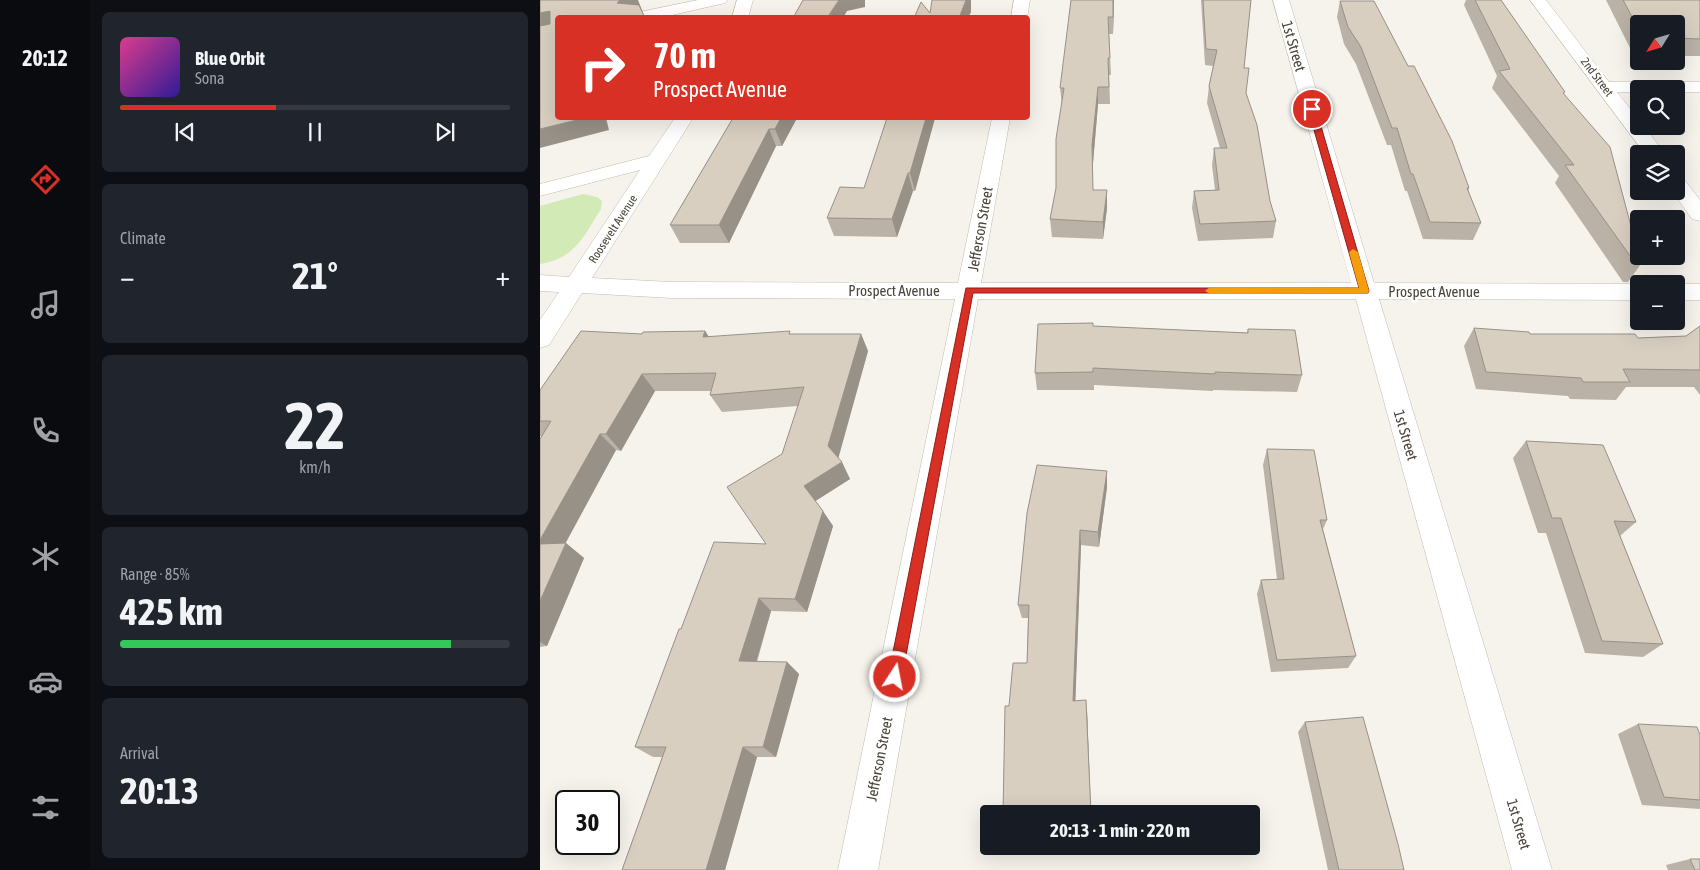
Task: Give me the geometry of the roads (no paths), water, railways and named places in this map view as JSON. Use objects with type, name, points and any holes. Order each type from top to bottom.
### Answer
[{"type":"street","points":[[649,15],[720,0]]},
{"type":"street","points":[[741,15],[746,0]]},
{"type":"street","points":[[1020,15],[1022,0]]},
{"type":"street","name":"1st Street","points":[[1280,0],[1532,870]]},
{"type":"street","name":"2nd Street","points":[[1538,0],[1648,145]]},
{"type":"street","points":[[1605,87],[1700,87]]},
{"type":"street","name":"Roosevelt Avenue","points":[[540,339],[683,120]]},
{"type":"street","name":"Jefferson Street","points":[[858,870],[1000,120]]},
{"type":"street","points":[[540,190],[657,160]]},
{"type":"street","points":[[1685,194],[1700,214]]},
{"type":"street","name":"Prospect Avenue","points":[[540,283],[672,290],[1630,292]]},
{"type":"street","points":[[1685,292],[1700,292]]}]
